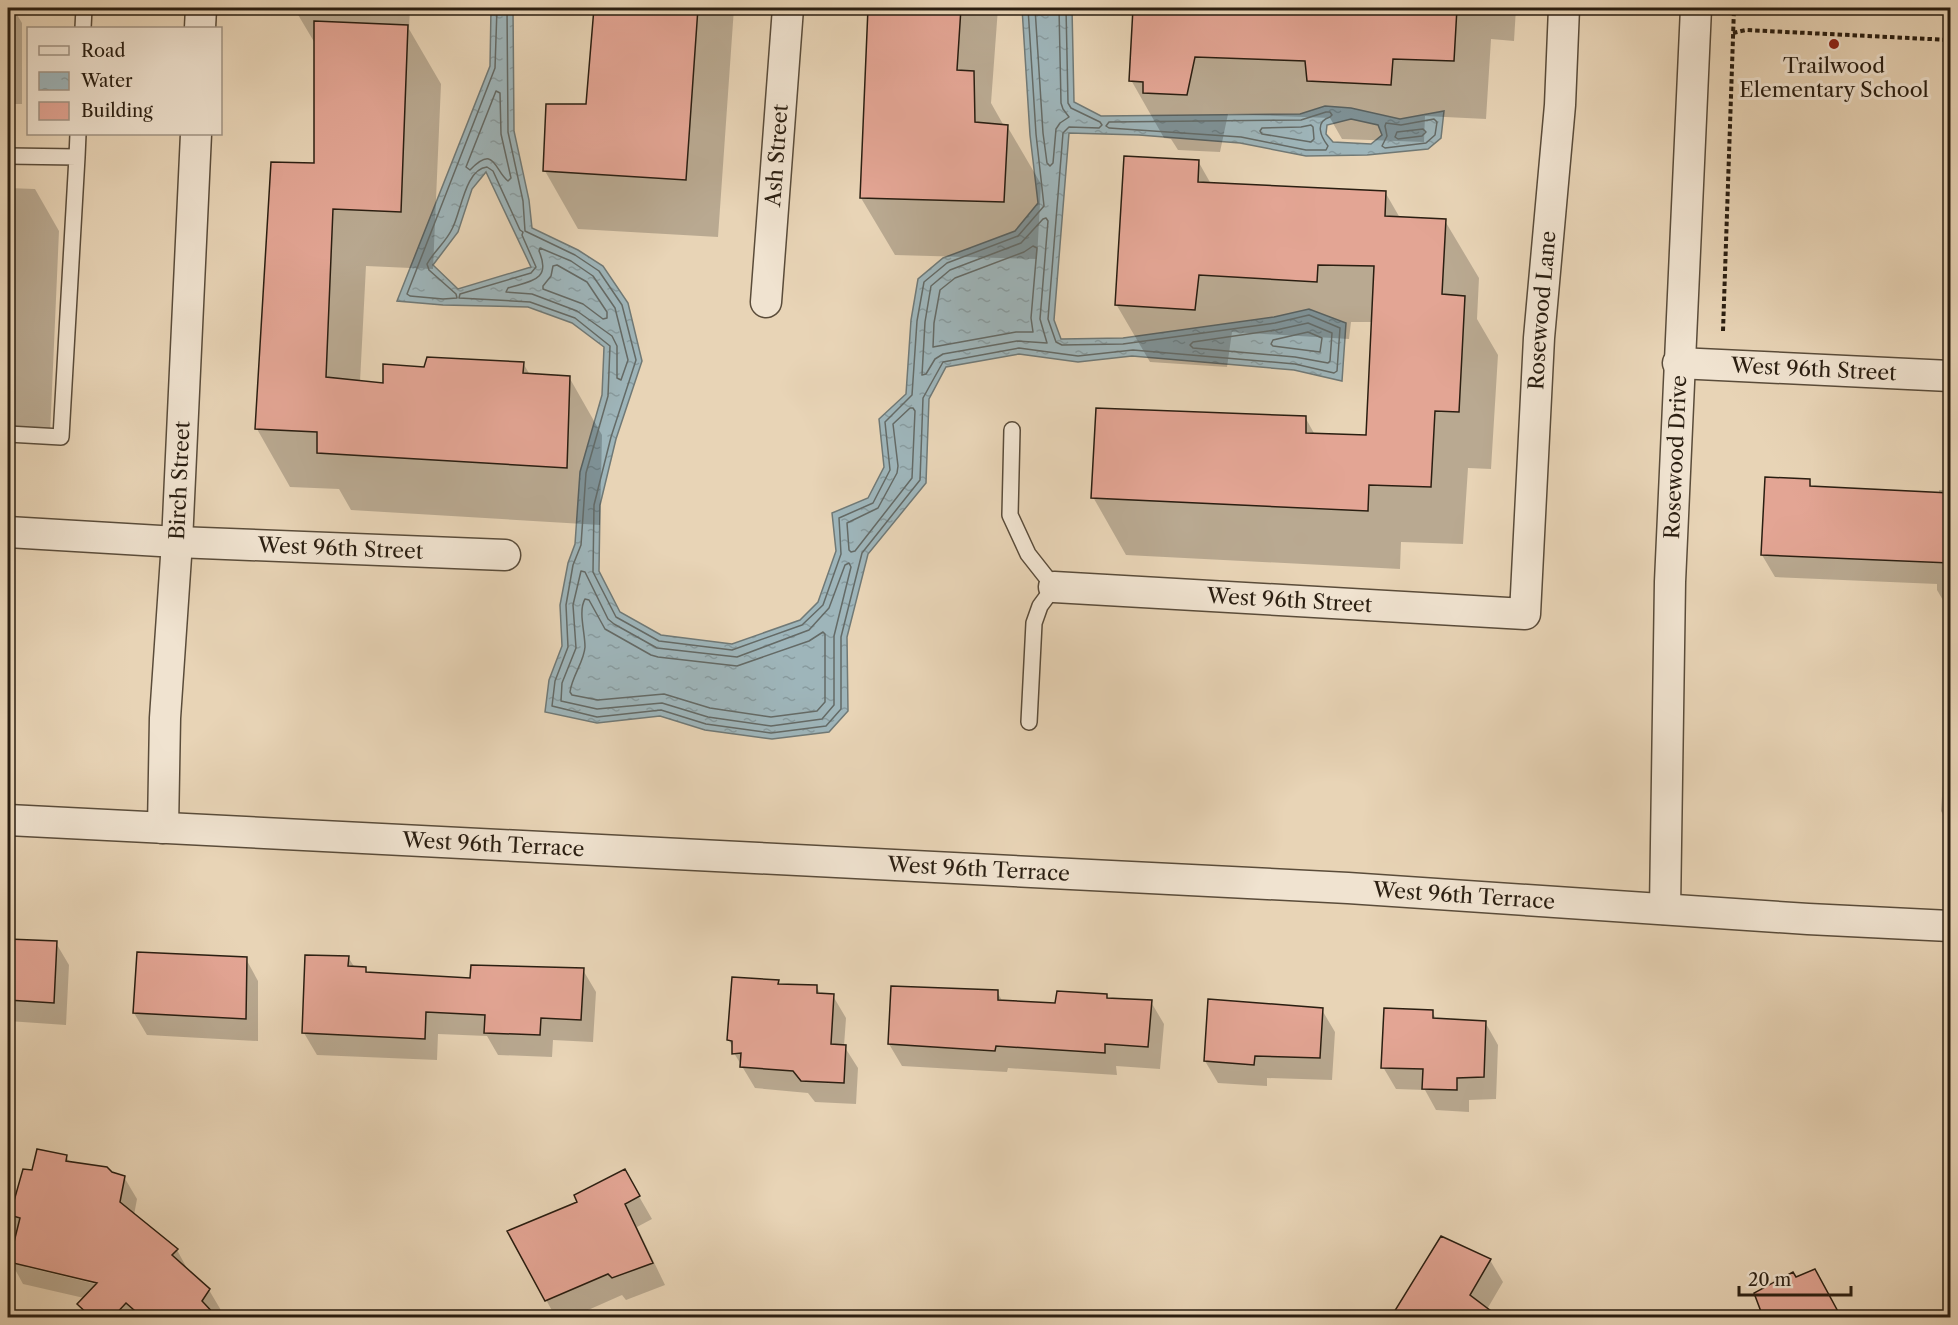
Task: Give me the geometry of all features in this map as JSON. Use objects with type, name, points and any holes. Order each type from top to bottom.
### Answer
[{"type":"street","points":[[200,27],[201,8]]},
{"type":"street","name":"Ash Street","points":[[766,302],[788,8]]},
{"type":"street","name":"Rosewood Lane","points":[[1525,614],[1539,338],[1560,105],[1564,8]]},
{"type":"street","name":"Rosewood Drive","points":[[1665,909],[1670,594],[1678,363],[1696,8]]},
{"type":"street","name":"Birch Street","points":[[163,828],[165,718],[177,542],[196,135]]},
{"type":"street","name":"West 96th Street","points":[[1678,363],[1950,376]]},
{"type":"street","name":"West 96th Street","points":[[8,532],[177,542],[505,555]]},
{"type":"street","name":"West 96th Street","points":[[1054,587],[1525,614]]},
{"type":"street","name":"West 96th Terrace","points":[[8,820],[1312,886],[1808,919],[1950,926]]},
{"type":"lane","points":[[83,27],[84,8]]},
{"type":"lane","points":[[8,434],[61,437],[78,135]]},
{"type":"lane","points":[[8,156],[77,157]]},
{"type":"lane","points":[[1012,430],[1010,515],[1028,554],[1054,587],[1040,606],[1034,623],[1029,722]]},
{"type":"path","points":[[1721,365],[1734,8]]},
{"type":"path","points":[[1733,33],[1746,30],[1950,40]]},
{"type":"water","points":[[491,8],[513,8],[514,131],[529,200],[532,228],[578,250],[603,266],[628,303],[642,361],[616,439],[600,505],[599,571],[620,612],[661,635],[732,644],[800,620],[818,602],[836,551],[832,513],[868,498],[884,467],[879,419],[906,394],[911,320],[918,279],[943,258],[1015,231],[1038,203],[1030,135],[1022,8],[1072,8],[1074,102],[1101,116],[1300,114],[1325,106],[1351,108],[1400,119],[1444,111],[1441,138],[1428,149],[1367,155],[1306,156],[1240,143],[1139,135],[1069,133],[1054,320],[1061,339],[1123,338],[1274,317],[1309,309],[1346,323],[1342,381],[1294,370],[1132,356],[1078,362],[1019,354],[946,367],[929,399],[926,483],[868,554],[847,637],[848,711],[829,732],[772,739],[705,730],[660,716],[597,723],[545,712],[549,680],[562,646],[560,605],[568,563],[575,544],[580,472],[602,395],[604,347],[572,323],[528,307],[443,305],[397,301],[490,66]],"holes":[[[1351,119],[1378,125],[1382,135],[1371,144],[1333,142],[1326,134],[1327,125]],[[486,172],[531,267],[458,289],[433,265],[458,232],[472,189]]]},
{"type":"building","points":[[594,8],[698,8],[686,180],[543,171],[546,104],[586,104]]},
{"type":"building","points":[[868,8],[961,8],[957,70],[974,71],[975,122],[1008,125],[1004,202],[860,198]]},
{"type":"building","points":[[1133,8],[1457,8],[1454,61],[1393,59],[1391,85],[1307,81],[1305,61],[1195,57],[1187,95],[1143,93],[1143,82],[1129,81]]},
{"type":"building","points":[[314,21],[408,25],[401,212],[333,209],[326,377],[383,383],[383,364],[424,367],[427,357],[524,362],[523,373],[570,376],[567,468],[317,453],[317,432],[255,429],[271,162],[314,163]]},
{"type":"building","points":[[1124,156],[1199,160],[1198,182],[1386,191],[1385,216],[1446,219],[1442,294],[1465,296],[1459,412],[1435,411],[1431,487],[1369,485],[1368,511],[1091,498],[1096,408],[1306,416],[1306,433],[1366,435],[1374,266],[1318,265],[1317,282],[1199,275],[1195,310],[1115,305]]},
{"type":"building","points":[[1765,477],[1810,479],[1810,486],[1950,493],[1950,563],[1761,555]]},
{"type":"building","points":[[8,939],[57,941],[54,1003],[8,1000]]},
{"type":"building","points":[[137,952],[247,957],[246,1019],[133,1013]]},
{"type":"building","points":[[305,955],[349,956],[348,966],[366,967],[366,972],[470,978],[471,965],[584,968],[581,1020],[541,1018],[540,1035],[484,1033],[485,1015],[426,1012],[425,1039],[302,1033]]},
{"type":"building","points":[[732,977],[779,980],[778,984],[817,985],[817,993],[834,994],[831,1044],[846,1045],[844,1083],[801,1081],[793,1071],[740,1067],[741,1053],[732,1054],[732,1041],[727,1040]]},
{"type":"building","points":[[891,986],[998,990],[998,1000],[1055,1003],[1057,991],[1107,994],[1107,998],[1152,1000],[1148,1047],[1105,1044],[1105,1053],[996,1046],[995,1051],[888,1044]]},
{"type":"building","points":[[1208,999],[1323,1008],[1320,1058],[1255,1056],[1254,1065],[1204,1061]]},
{"type":"building","points":[[1384,1008],[1433,1010],[1433,1018],[1486,1021],[1484,1077],[1457,1078],[1457,1090],[1422,1089],[1423,1069],[1381,1068]]},
{"type":"building","points":[[37,1149],[67,1155],[66,1161],[107,1167],[112,1172],[125,1176],[120,1202],[178,1249],[172,1255],[210,1289],[202,1301],[217,1317],[142,1317],[126,1303],[113,1317],[91,1317],[77,1304],[97,1283],[9,1262],[20,1218],[10,1215],[23,1169],[32,1170]]},
{"type":"building","points":[[625,1169],[640,1196],[625,1204],[653,1263],[612,1278],[608,1274],[545,1301],[507,1231],[577,1202],[574,1195]]},
{"type":"building","points":[[1441,1236],[1491,1259],[1470,1295],[1499,1317],[1391,1317]]},
{"type":"building","points":[[1815,1269],[1841,1317],[1763,1317],[1754,1293],[1793,1272],[1796,1277]]},
{"type":"place","name":"Trailwood Elementary School","points":[[1834,44]]}]
